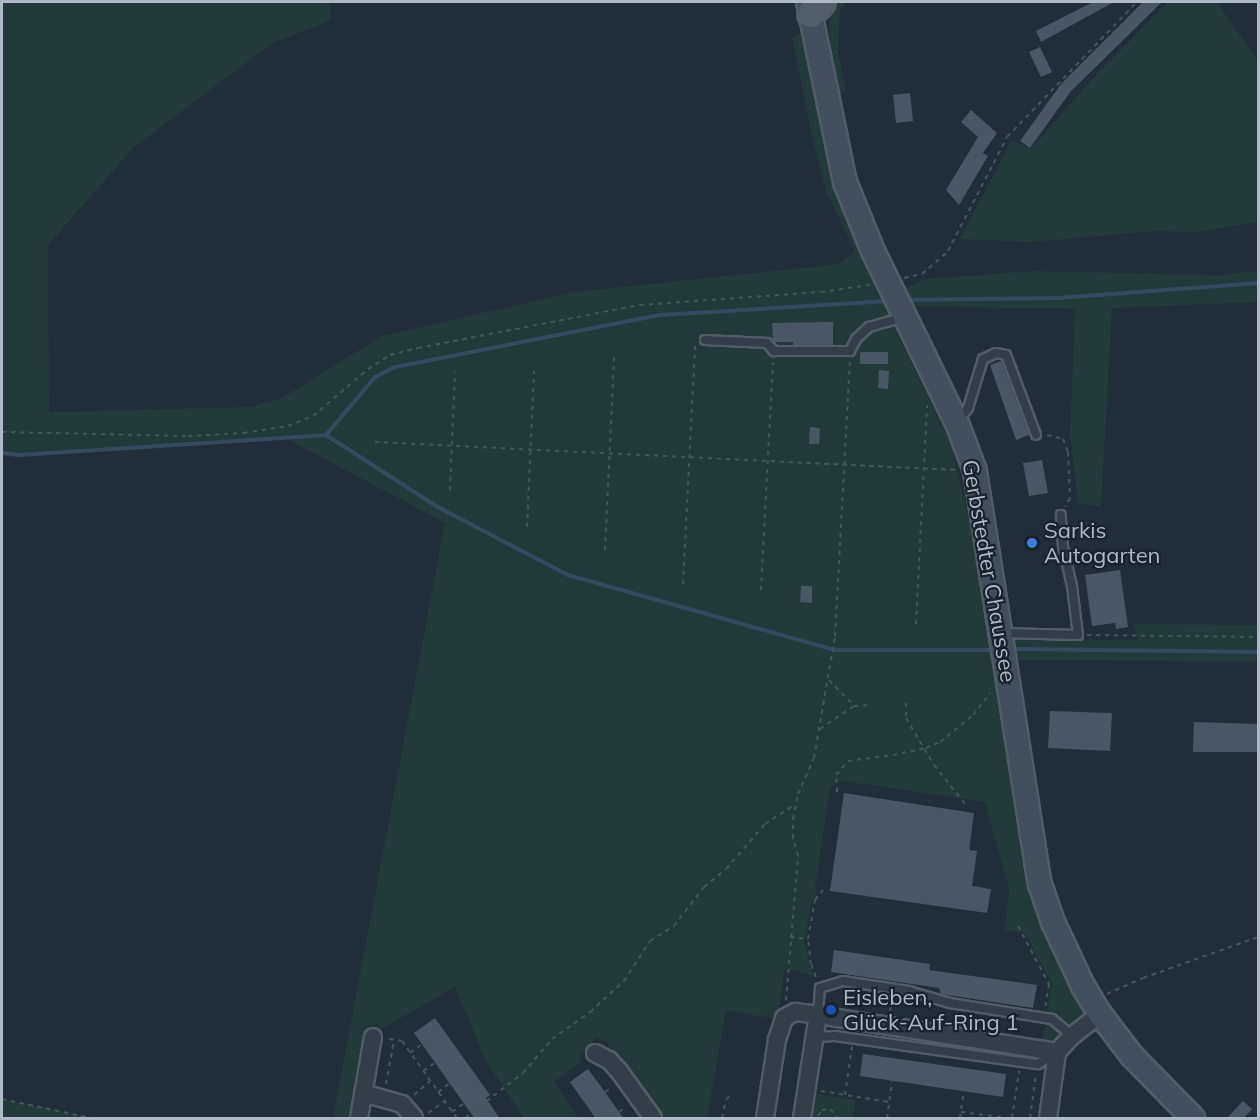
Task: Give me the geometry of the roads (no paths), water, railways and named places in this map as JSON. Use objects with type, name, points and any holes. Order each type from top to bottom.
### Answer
[{"type":"main road","name":"Gerbstedter Chaussee","points":[[814,6],[845,182],[863,230],[957,423],[975,471],[1040,884],[1060,941],[1095,1007],[1132,1056],[1193,1119]]},
{"type":"street","points":[[1048,1119],[1057,1052],[1095,1007]]},
{"type":"street","points":[[765,1119],[777,1040],[784,1018],[795,1012],[1057,1052]]},
{"type":"street","points":[[802,1119],[818,1015]]},
{"type":"street","points":[[359,1119],[373,1037]]},
{"type":"street","points":[[595,1053],[614,1066],[653,1119]]},
{"type":"street","points":[[363,1094],[402,1104],[414,1119]]},
{"type":"lane","points":[[705,340],[767,343],[774,351],[850,351],[856,339],[897,299]]},
{"type":"lane","points":[[957,423],[968,408],[983,359],[996,353],[1006,355],[1010,361],[1036,435]]},
{"type":"lane","points":[[1004,644],[1078,635],[1074,595],[1063,547],[1061,515]]},
{"type":"lane","points":[[818,1015],[820,988],[843,981],[893,989],[950,1003],[1052,1019],[1072,1036]]},
{"type":"lane","points":[[814,1037],[853,1038],[1038,1064],[1057,1052]]},
{"type":"waterway","points":[[906,300],[1058,298],[1258,283]]},
{"type":"waterway","points":[[2,453],[19,455],[326,435],[375,377],[395,367],[661,315],[889,301]]},
{"type":"waterway","points":[[326,435],[436,506],[568,575],[834,650],[997,650]]},
{"type":"waterway","points":[[1010,649],[1258,652]]},
{"type":"place","name":"Sarkis Autogarten","points":[[1032,543]]},
{"type":"place","name":"Eisleben, Glück-Auf-Ring 1","points":[[831,1010]]}]
